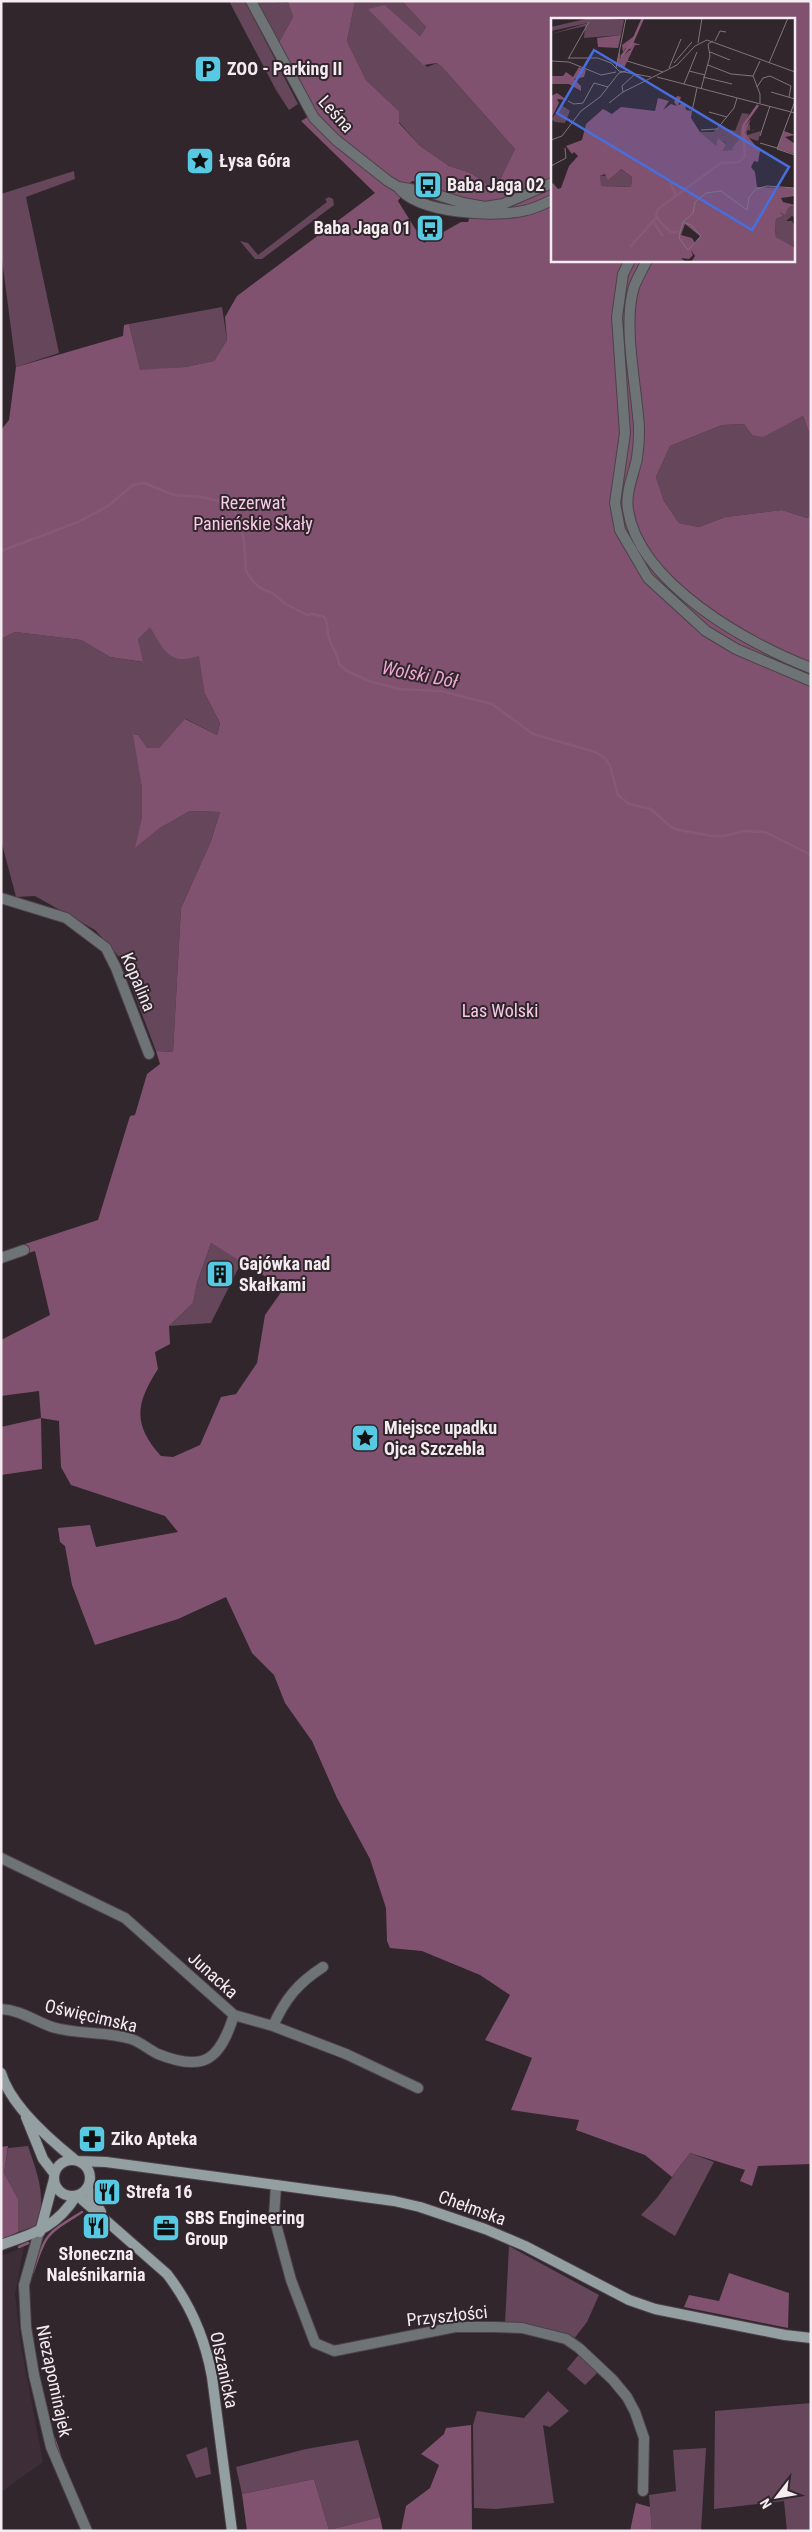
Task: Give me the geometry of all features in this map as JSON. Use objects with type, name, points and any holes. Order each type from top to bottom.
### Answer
[{"type":"street","name":"Leśna","points":[[251,1],[314,118],[351,153],[409,197],[452,212],[466,214],[520,212],[551,200]]},
{"type":"street","points":[[398,187],[428,192],[462,203],[485,206],[503,204],[551,183]]},
{"type":"street","points":[[630,261],[623,274],[617,317],[625,434],[625,449],[615,502],[620,530],[648,578],[706,631],[736,649],[811,681]]},
{"type":"street","points":[[647,261],[634,287],[631,309],[639,430],[637,458],[628,495],[627,508],[633,527],[652,562],[662,573],[723,625],[764,647],[811,668]]},
{"type":"street","name":"Kopalina","points":[[1,898],[66,918],[106,948],[116,968],[149,1054]]},
{"type":"street","points":[[1,1258],[24,1250]]},
{"type":"street","name":"Junacka","points":[[1,1858],[125,1918],[234,2015],[273,2026],[354,2058],[418,2088]]},
{"type":"street","points":[[273,2026],[286,1998],[310,1975],[323,1967]]},
{"type":"street","name":"Oświęcimska","points":[[1,2009],[14,2011],[52,2027],[133,2039],[158,2053],[186,2063],[207,2059],[216,2051],[225,2042],[234,2015]]},
{"type":"street","points":[[1,2073],[8,2090],[23,2109],[56,2145],[88,2170],[90,2179]]},
{"type":"street","points":[[23,2109],[43,2159],[62,2192],[77,2196]]},
{"type":"street","points":[[39,2232],[53,2175],[60,2162],[76,2160]]},
{"type":"street","name":"Chełmska","points":[[76,2160],[106,2162],[394,2201],[420,2207],[485,2229],[524,2246],[621,2297],[655,2310],[785,2335],[811,2338]]},
{"type":"street","points":[[1,2245],[39,2232],[61,2216],[77,2196],[88,2190],[94,2170],[106,2162]]},
{"type":"street","name":"Przyszłości","points":[[276,2185],[274,2217],[291,2280],[315,2343],[334,2351],[455,2328],[493,2326],[522,2328],[566,2339],[579,2348],[614,2380],[627,2397],[635,2412],[644,2438],[643,2491]]},
{"type":"street","name":"Olszanicka","points":[[88,2190],[95,2204],[108,2221]]},
{"type":"street","name":"Olszanicka","points":[[77,2196],[167,2274],[178,2288],[196,2320],[209,2358],[232,2531]]},
{"type":"street","name":"Niezapominajek","points":[[39,2232],[24,2285],[26,2328],[34,2375],[51,2447],[87,2531]]},
{"type":"shaded area","points":[[229,1],[245,1],[298,104],[289,110],[276,90]]},
{"type":"shaded area","points":[[257,1],[289,3],[293,17],[278,44]]},
{"type":"shaded area","points":[[355,1],[402,1],[426,27],[420,36],[385,5],[427,67],[437,63],[442,67],[515,149],[495,190],[471,173],[449,166],[419,145],[399,122],[399,111],[366,80],[347,41]]},
{"type":"shaded area","points":[[74,171],[75,179],[26,197],[59,353],[16,367],[1,252],[1,194]]},
{"type":"shaded area","points":[[329,197],[333,199],[334,205],[262,259],[255,259],[240,241],[248,243],[258,255],[327,202],[325,199]]},
{"type":"shaded area","points":[[222,307],[227,340],[214,361],[185,367],[140,371],[129,324]]},
{"type":"shaded area","points":[[214,380],[205,694],[220,723],[217,735],[186,719],[159,748],[147,749],[138,735],[134,734],[142,789],[142,817],[136,847],[160,828],[190,811],[220,812],[211,841],[181,908],[173,1052],[156,1051],[121,959],[95,930],[35,896],[16,897],[1,840],[1,639],[15,632],[81,640],[110,657],[142,662],[138,639]]},
{"type":"shaded area","points":[[803,416],[811,438],[811,516],[807,518],[782,510],[725,517],[699,527],[679,523],[664,501],[656,477],[670,446],[722,425],[744,424],[752,435],[783,426]]},
{"type":"shaded area","points":[[211,1243],[242,1261],[211,1323],[169,1326],[193,1303],[197,1283]]},
{"type":"shaded area","points":[[28,2146],[40,2185],[40,2213],[38,2225],[18,2232],[18,2199],[4,2173],[8,2148]]},
{"type":"shaded area","points":[[690,2153],[714,2162],[675,2236],[641,2215],[656,2199]]},
{"type":"shaded area","points":[[509,2246],[599,2295],[587,2322],[573,2340],[505,2324]]},
{"type":"shaded area","points":[[24,2247],[15,2294],[21,2346],[43,2462],[1,2492],[1,2256]]},
{"type":"shaded area","points":[[581,2352],[600,2370],[585,2385],[567,2369]]},
{"type":"shaded area","points":[[548,2391],[569,2411],[550,2427],[543,2425],[554,2503],[496,2509],[474,2508],[473,2425],[477,2411],[524,2418]]},
{"type":"shaded area","points":[[811,2403],[811,2531],[787,2531],[784,2501],[714,2509],[715,2411]]},
{"type":"shaded area","points":[[358,2440],[380,2517],[329,2530],[314,2479],[242,2494],[236,2467],[306,2449]]},
{"type":"shaded area","points":[[207,2447],[211,2474],[196,2478],[186,2455]]},
{"type":"shaded area","points":[[706,2448],[701,2531],[652,2531],[649,2495],[676,2491],[673,2450]]},
{"type":"green space","name":"Las Wolski","points":[[288,1],[355,1],[347,41],[366,80],[399,111],[399,123],[419,145],[449,166],[471,173],[495,190],[515,149],[442,67],[437,63],[423,65],[368,9],[385,5],[420,36],[426,27],[402,1],[811,1],[811,438],[803,416],[763,437],[752,435],[744,424],[722,425],[670,446],[656,477],[664,501],[679,523],[699,527],[725,517],[782,510],[807,518],[811,516],[811,2164],[758,2166],[752,2186],[740,2181],[745,2170],[690,2153],[672,2177],[645,2155],[576,2130],[579,2120],[511,2110],[532,2058],[485,2040],[510,1995],[480,1975],[422,1951],[390,1948],[387,1941],[386,1908],[370,1859],[337,1798],[312,1741],[285,1703],[274,1675],[252,1653],[226,1597],[178,1619],[95,1645],[72,1585],[65,1546],[60,1542],[58,1528],[90,1525],[96,1547],[178,1532],[165,1516],[71,1485],[61,1467],[59,1421],[41,1418],[39,1391],[1,1396],[1,1340],[50,1315],[35,1251],[22,1255],[22,1245],[98,1220],[130,1116],[135,1115],[147,1074],[160,1064],[156,1051],[173,1052],[181,908],[211,841],[220,812],[190,811],[160,828],[135,848],[142,817],[142,789],[133,734],[138,735],[147,748],[159,748],[185,719],[217,735],[220,723],[205,694],[199,656],[181,659],[168,654],[150,627],[138,639],[143,662],[110,657],[81,640],[15,632],[1,639],[1,430],[9,420],[16,367],[123,336],[124,325],[129,324],[140,370],[185,367],[214,361],[227,340],[225,317],[237,296],[375,193],[301,121],[316,112],[278,44],[293,17]],"holes":[[[412,181],[423,183],[475,203],[468,222],[461,222],[424,243],[398,201]],[[211,1243],[284,1288],[265,1315],[257,1363],[236,1394],[221,1397],[200,1445],[173,1457],[161,1456],[145,1434],[140,1413],[142,1403],[145,1392],[158,1369],[155,1352],[170,1344],[169,1326],[193,1303],[197,1283]]]},
{"type":"green space","points":[[41,1418],[42,1469],[1,1475],[1,1427]]},
{"type":"green space","points":[[8,2146],[4,2173],[18,2199],[18,2232],[1,2240],[1,2147]]},
{"type":"green space","points":[[729,2273],[789,2293],[788,2328],[684,2307],[689,2295],[719,2301]]},
{"type":"green space","points":[[471,2425],[472,2531],[401,2531],[406,2506],[430,2488],[439,2465],[421,2454],[444,2434],[446,2428]]},
{"type":"green space","points":[[314,2479],[329,2530],[380,2517],[383,2531],[247,2531],[242,2494]]},
{"type":"green space","points":[[636,2503],[650,2507],[652,2531],[630,2531]]},
{"type":"waterway","name":"Wolski Dół","points":[[1,551],[78,522],[108,506],[133,485],[144,483],[174,495],[202,497],[218,501],[235,512],[244,540],[246,571],[252,580],[260,588],[274,594],[284,603],[307,615],[313,614],[324,617],[330,641],[339,664],[347,671],[372,682],[399,689],[441,691],[492,704],[533,734],[595,752],[605,758],[610,766],[618,795],[629,804],[651,809],[671,827],[712,836],[724,836],[744,831],[765,832],[811,855]]},
{"type":"waterway","points":[[33,2272],[41,2249],[49,2235],[82,2212]]},
{"type":"waterway","points":[[19,2247],[28,2243]]},
{"type":"waterway","points":[[54,2438],[60,2456]]},
{"type":"place","name":"ZOO - Parking II","points":[[208,69]]},
{"type":"place","name":"Łysa Góra","points":[[200,161]]},
{"type":"place","name":"Baba Jaga 02","points":[[428,185]]},
{"type":"place","name":"Baba Jaga 01","points":[[430,228]]},
{"type":"place","name":"Gajówka nad Skałkami","points":[[220,1274]]},
{"type":"place","name":"Miejsce upadku Ojca Szczebla","points":[[365,1438]]},
{"type":"place","name":"Ziko Apteka","points":[[92,2139]]},
{"type":"place","name":"Strefa 16","points":[[107,2192]]},
{"type":"place","name":"Słoneczna Naleśnikarnia","points":[[96,2226]]},
{"type":"place","name":"SBS Engineering Group","points":[[166,2228]]},
{"type":"park label","name":"Rezerwat Panieńskie Skały","points":[[253,513]]}]
